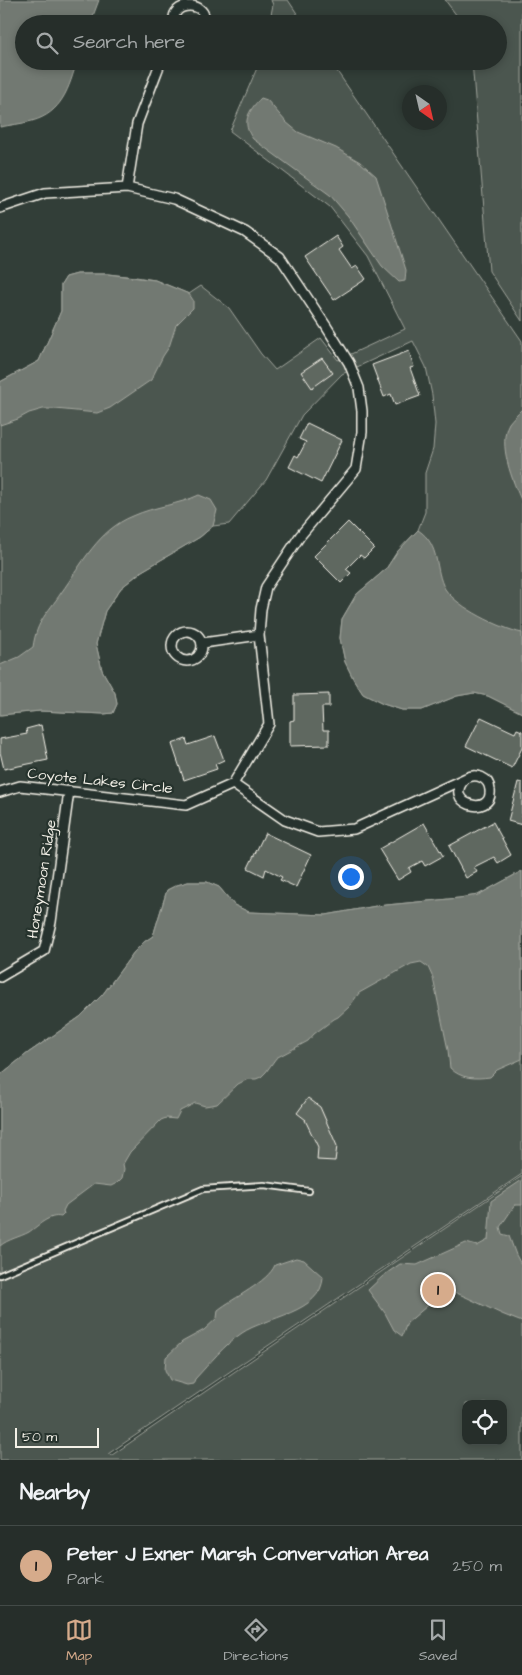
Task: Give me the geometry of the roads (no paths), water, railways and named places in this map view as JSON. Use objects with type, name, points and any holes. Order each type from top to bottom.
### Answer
[{"type":"street","points":[[175,15],[181,4],[190,2],[196,3],[203,10],[204,15]]},
{"type":"street","points":[[127,188],[137,124],[158,70]]},
{"type":"street","points":[[0,208],[45,193],[127,188],[174,199],[245,232],[280,257],[349,363],[359,388],[362,432],[356,469],[300,536],[266,587],[261,609],[259,635],[269,724],[233,784],[285,820],[318,832],[354,829],[466,778]]},
{"type":"street","points":[[203,643],[259,635]]},
{"type":"street","name":"Coyote Lakes Circle","points":[[0,792],[20,786],[186,805],[233,784]]},
{"type":"street","name":"Honeymoon Ridge","points":[[0,977],[44,951],[52,922],[69,791]]},
{"type":"lane","points":[[0,1275],[203,1189],[264,1185],[309,1191]]},
{"type":"place","name":"Peter J Exner Marsh Convervation Area","points":[[438,1290]]}]
